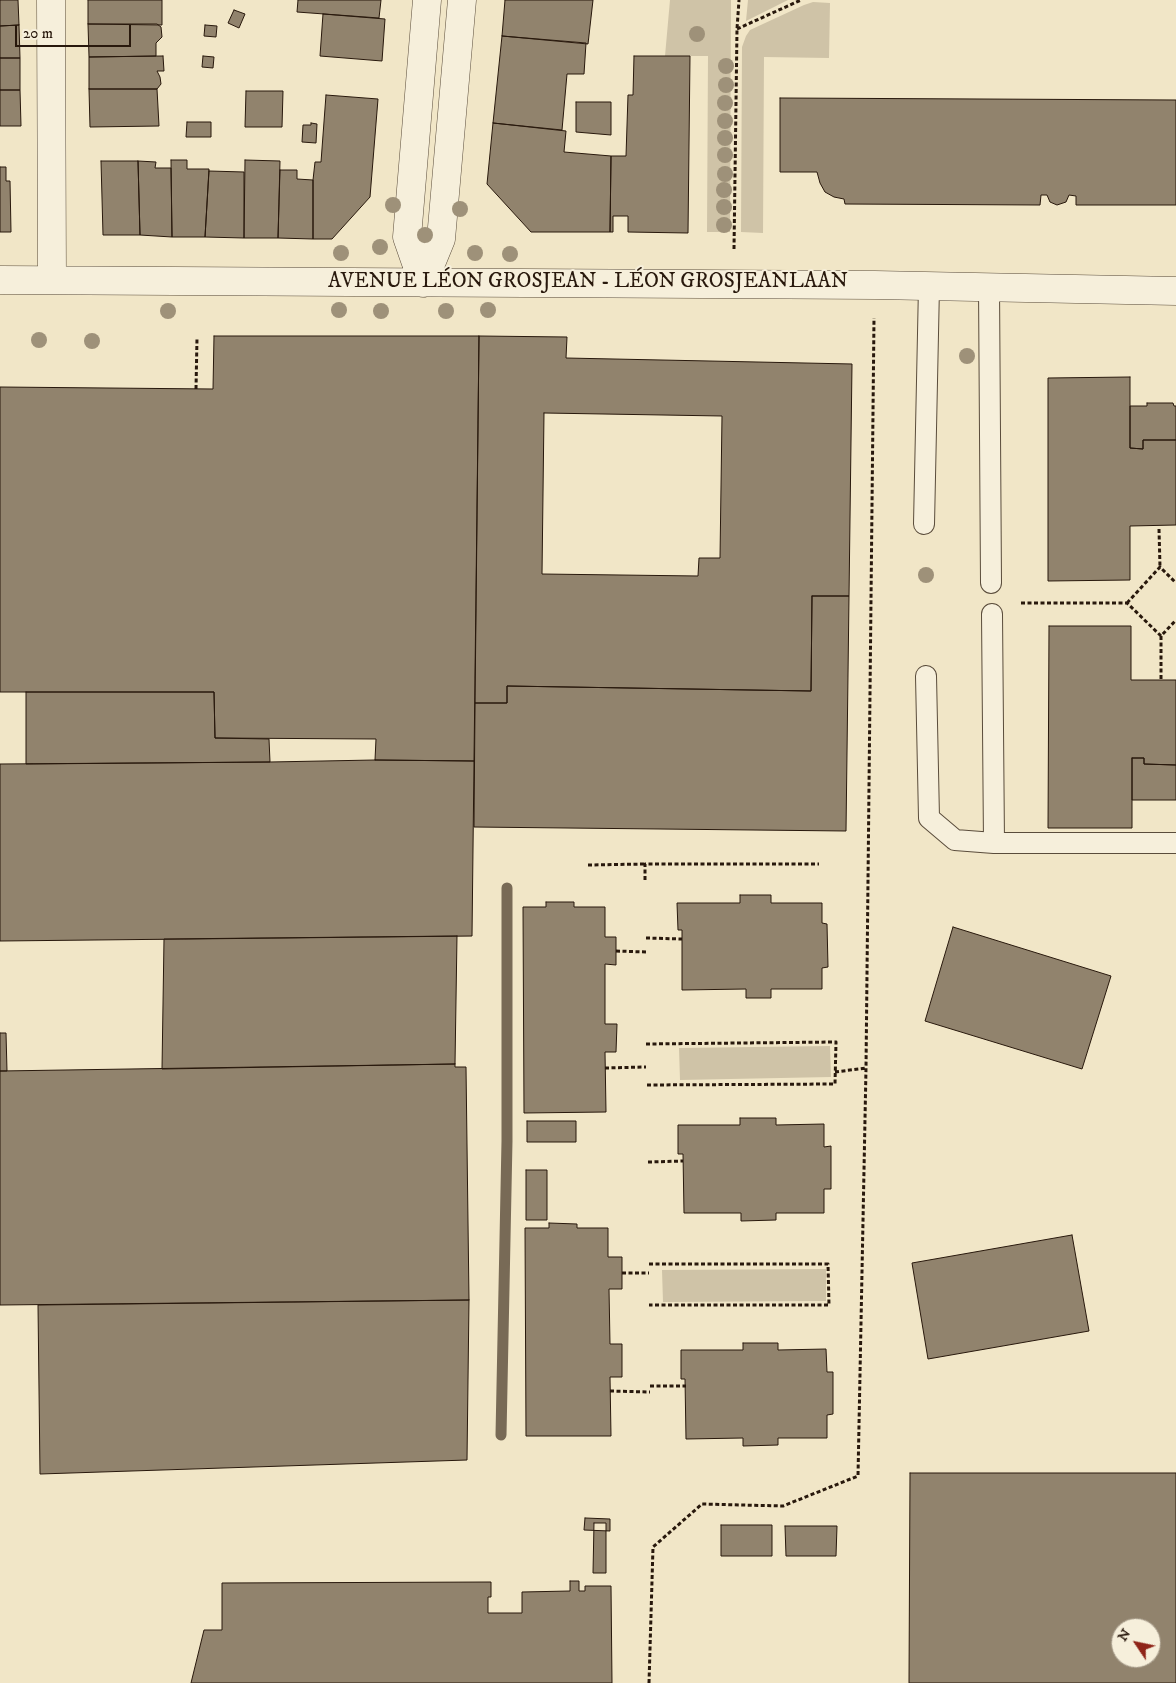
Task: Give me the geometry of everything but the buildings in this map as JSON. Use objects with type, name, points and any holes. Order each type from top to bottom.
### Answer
[{"type":"street","points":[[50,0],[52,280]]},
{"type":"street","points":[[422,283],[407,237],[427,0]]},
{"type":"street","points":[[422,283],[441,239],[462,0]]},
{"type":"street","name":"AVENUE LÉON GROSJEAN - LÉON GROSJEANLAAN","points":[[0,280],[989,286],[1176,291]]},
{"type":"lane","points":[[924,524],[929,286]]},
{"type":"lane","points":[[989,286],[991,583]]},
{"type":"lane","points":[[992,614],[994,843]]},
{"type":"lane","points":[[926,676],[929,818],[955,840],[994,843],[1176,843]]},
{"type":"path","points":[[734,240],[739,0]]},
{"type":"path","points":[[737,29],[801,0]]},
{"type":"path","points":[[649,1683],[653,1547],[702,1504],[783,1506],[858,1476],[866,1068],[875,285]]},
{"type":"path","points":[[196,389],[197,338]]},
{"type":"path","points":[[1159,529],[1160,568],[1176,584]]},
{"type":"path","points":[[1127,603],[1160,568]]},
{"type":"path","points":[[991,583],[992,604],[1127,603],[1161,636]]},
{"type":"path","points":[[1161,680],[1161,636],[1176,620]]},
{"type":"path","points":[[588,864],[819,864]]},
{"type":"path","points":[[645,864],[645,880]]},
{"type":"path","points":[[646,938],[682,939]]},
{"type":"path","points":[[616,951],[646,952]]},
{"type":"path","points":[[646,1044],[836,1042],[835,1084],[646,1085]]},
{"type":"path","points":[[605,1068],[646,1067]]},
{"type":"path","points":[[835,1072],[866,1068]]},
{"type":"path","points":[[648,1162],[683,1160]]},
{"type":"path","points":[[649,1264],[828,1264],[829,1305],[649,1305]]},
{"type":"path","points":[[622,1273],[649,1274]]},
{"type":"path","points":[[650,1386],[686,1386]]},
{"type":"path","points":[[610,1391],[650,1392]]},
{"type":"shaded area","points":[[670,0],[731,0],[730,232],[707,232],[708,56],[665,56]]},
{"type":"shaded area","points":[[748,0],[788,0],[746,21]]},
{"type":"shaded area","points":[[813,2],[830,3],[829,58],[764,57],[763,233],[741,232],[742,47],[750,30]]},
{"type":"shaded area","points":[[830,1046],[831,1077],[680,1080],[679,1048]]},
{"type":"shaded area","points":[[826,1269],[826,1301],[663,1302],[662,1270]]},
{"type":"waterway","points":[[501,1435],[507,1141],[507,888]]}]
